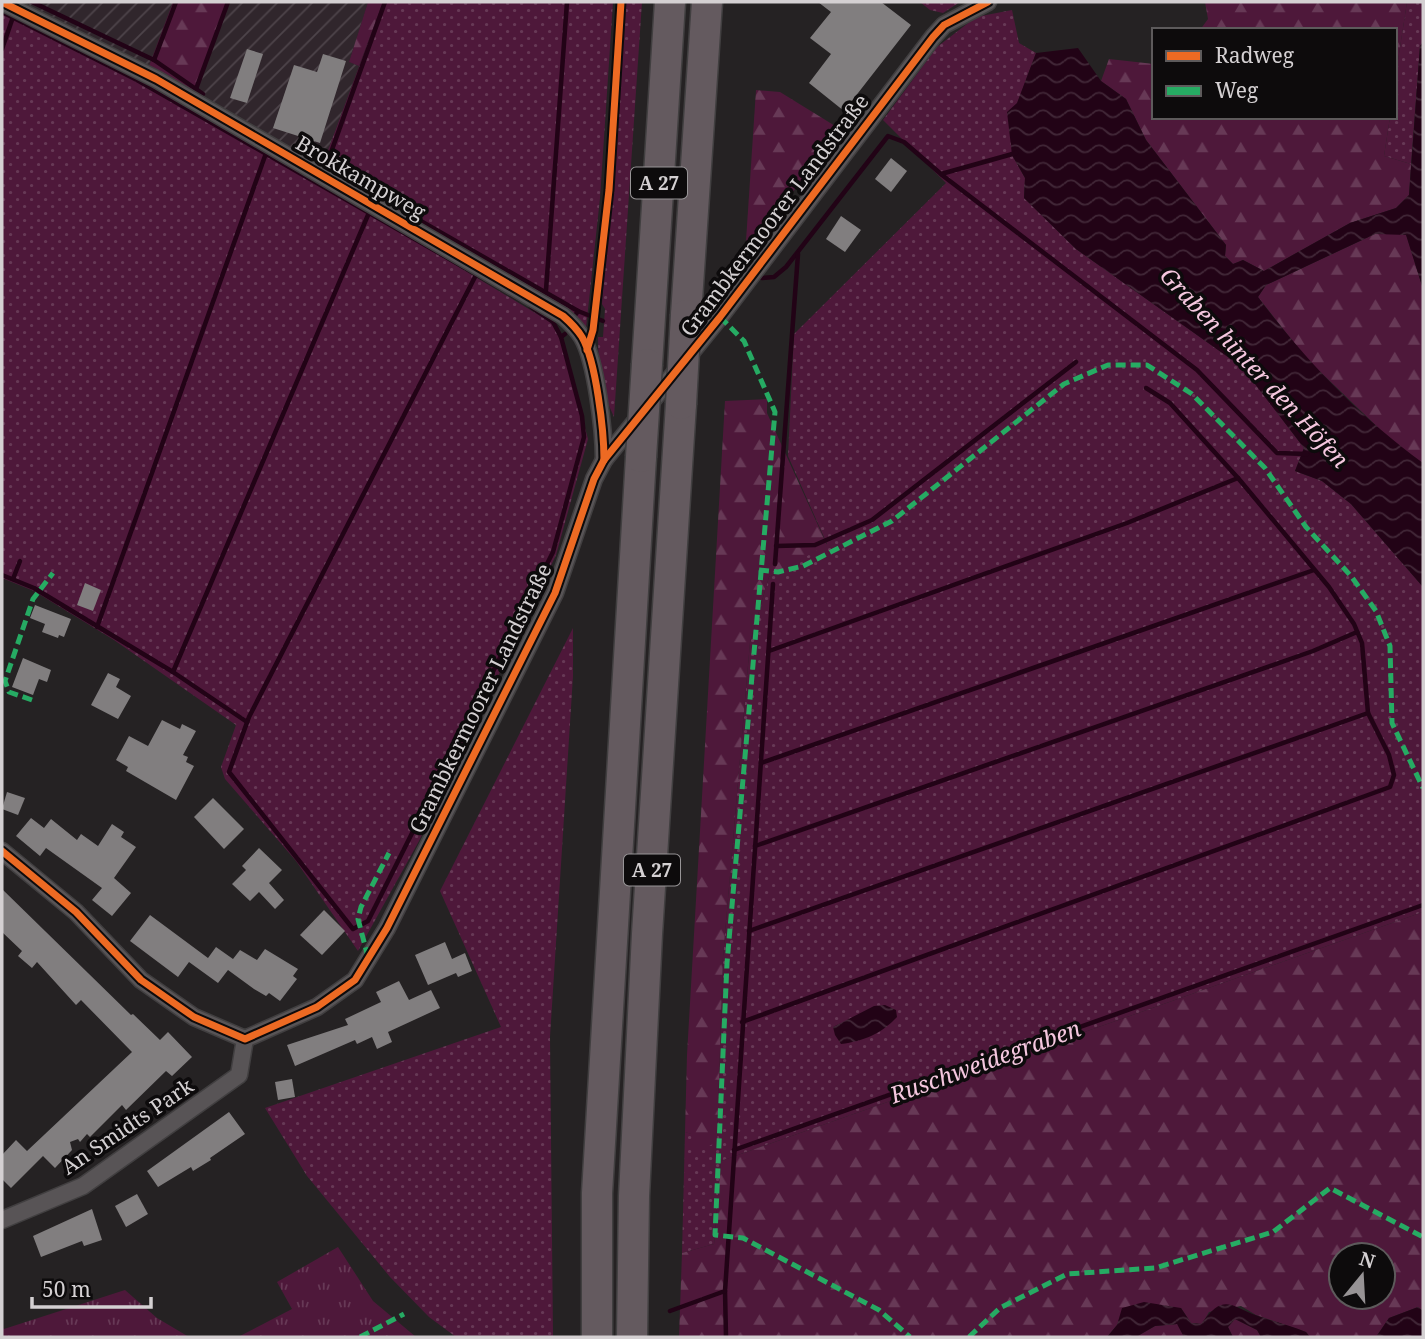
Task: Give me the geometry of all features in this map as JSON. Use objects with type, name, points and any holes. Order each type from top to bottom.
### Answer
[{"type":"highway","name":"A 27","points":[[597,1337],[597,1193],[670,2]]},
{"type":"highway","name":"A 27","points":[[632,1337],[634,1196],[644,1003],[707,2]]},
{"type":"street","name":"Brokkampweg","points":[[2,2],[156,79],[563,316],[582,337],[587,350],[604,431],[604,460]]},
{"type":"street","name":"Grambkermoorer Landstraße","points":[[244,1039],[317,1007],[355,980],[369,960],[555,593],[594,479],[604,460],[720,317],[933,37],[944,25],[988,2]]},
{"type":"street","points":[[2,851],[76,912],[141,980],[194,1017],[244,1039]]},
{"type":"street","name":"An Smidts Park","points":[[2,1220],[83,1186],[239,1075],[244,1039]]},
{"type":"shaded area","points":[[22,2],[173,2],[149,66]]},
{"type":"shaded area","points":[[229,2],[368,2],[349,62],[359,66],[327,153],[316,167],[196,94]]},
{"type":"green space","points":[[173,2],[229,2],[196,94],[149,66]]},
{"type":"green space","points":[[368,2],[383,2],[359,66],[349,62]]},
{"type":"green space","points":[[383,2],[613,2],[600,198],[586,328],[556,303],[316,167],[319,156],[327,153]]},
{"type":"green space","points":[[625,2],[642,2],[614,417],[602,378],[598,337],[603,337],[605,309],[602,304]]},
{"type":"green space","points":[[920,2],[960,2],[943,13],[930,10]]},
{"type":"green space","points":[[1205,2],[1407,2],[1397,67],[1397,28],[1201,28],[1208,19]]},
{"type":"green space","points":[[1407,2],[1423,2],[1423,42],[1420,46],[1411,164],[1384,156],[1390,119],[1397,119],[1397,67]]},
{"type":"green space","points":[[1012,10],[1019,43],[1036,53],[1017,104],[1012,144],[1012,155],[1025,178],[1024,198],[1076,249],[1242,367],[1304,448],[1295,471],[1322,481],[1351,504],[1423,587],[1423,912],[721,1161],[714,1244],[682,1253],[685,1132],[717,1142],[723,957],[750,642],[769,577],[827,544],[788,456],[794,334],[946,183],[883,120],[937,47],[976,17]]},
{"type":"green space","points":[[2,13],[160,88],[557,326],[588,439],[556,555],[419,841],[358,951],[296,861],[225,779],[221,767],[236,725],[114,640],[34,591],[2,578]]},
{"type":"green space","points":[[1109,59],[1152,64],[1152,119],[1390,119],[1384,156],[1411,164],[1409,195],[1396,208],[1350,223],[1264,271],[1243,260],[1233,264],[1225,256],[1226,245],[1146,140],[1126,99],[1101,81]]},
{"type":"green space","points":[[756,90],[780,92],[840,129],[745,256]]},
{"type":"green space","points":[[1375,234],[1406,234],[1423,289],[1423,497],[1391,440],[1306,358],[1258,297],[1266,285]]},
{"type":"green space","points":[[767,399],[767,413],[827,545],[769,577],[750,642],[723,957],[717,1142],[697,1152],[691,1134],[685,1132],[687,1055],[725,401]]},
{"type":"green space","points":[[573,628],[573,676],[550,1037],[553,1337],[456,1337],[429,1317],[390,1277],[307,1176],[265,1108],[501,1027],[440,891]]},
{"type":"green space","points":[[1423,912],[1423,1311],[1418,1307],[1389,1318],[1376,1337],[1310,1337],[1306,1332],[1256,1315],[1241,1306],[1209,1312],[1202,1324],[1191,1323],[1181,1308],[1123,1309],[1117,1325],[1107,1337],[679,1337],[682,1253],[714,1244],[721,1161]]},
{"type":"green space","points":[[338,1247],[373,1301],[416,1337],[238,1337],[292,1309],[277,1282]]},
{"type":"green space","points":[[125,1290],[157,1318],[189,1337],[2,1337],[2,1327],[4,1329]]},
{"type":"green space","points":[[1235,1319],[1257,1330],[1261,1337],[1233,1337],[1228,1327]]},
{"type":"green space","points":[[1178,1324],[1184,1337],[1136,1337],[1155,1326]]},
{"type":"water","points":[[1423,42],[1423,289],[1406,235],[1375,234],[1266,285],[1258,297],[1334,386],[1377,427],[1423,463],[1423,587],[1351,504],[1322,481],[1295,471],[1304,448],[1242,367],[1076,249],[1024,198],[1025,178],[1012,155],[1007,112],[1017,103],[1036,53],[1078,48],[1101,81],[1126,99],[1146,140],[1226,245],[1225,256],[1233,264],[1243,260],[1264,271],[1350,223],[1396,208],[1409,195],[1420,46]]},
{"type":"water","points":[[885,1005],[896,1010],[897,1017],[891,1023],[872,1036],[841,1044],[833,1027],[874,1006]]},
{"type":"water","points":[[1144,1302],[1181,1308],[1191,1323],[1201,1324],[1216,1308],[1228,1304],[1306,1332],[1310,1337],[1261,1337],[1257,1330],[1235,1319],[1228,1327],[1233,1337],[1184,1337],[1177,1324],[1155,1326],[1136,1337],[1107,1337],[1117,1325],[1122,1308]]},
{"type":"water","points":[[1418,1307],[1423,1311],[1423,1337],[1376,1337],[1389,1318]]},
{"type":"building","points":[[818,2],[881,2],[911,25],[844,111],[809,83],[831,54],[810,38],[831,12]]},
{"type":"building","points":[[247,49],[263,54],[247,103],[230,98]]},
{"type":"building","points":[[323,54],[346,61],[320,143],[273,128],[294,65],[317,72]]},
{"type":"building","points":[[891,158],[907,171],[891,192],[875,179]]},
{"type":"building","points":[[841,216],[861,230],[845,252],[826,239]]},
{"type":"building","points":[[85,583],[101,590],[93,611],[77,605]]},
{"type":"building","points":[[35,605],[71,619],[64,637],[59,635],[58,638],[42,632],[45,624],[30,618]]},
{"type":"building","points":[[23,658],[51,670],[47,682],[39,679],[33,695],[12,687]]},
{"type":"building","points":[[108,673],[120,679],[116,687],[131,696],[118,719],[91,705]]},
{"type":"building","points":[[162,720],[180,729],[182,724],[196,731],[183,755],[188,757],[186,762],[194,766],[176,800],[126,771],[128,767],[116,760],[129,736],[148,746]]},
{"type":"building","points":[[7,792],[25,798],[18,815],[2,809]]},
{"type":"building","points":[[213,798],[244,829],[224,849],[194,817]]},
{"type":"building","points":[[31,818],[44,828],[51,819],[77,840],[81,834],[98,846],[112,824],[124,832],[121,837],[136,847],[114,878],[131,893],[112,916],[92,900],[102,888],[46,848],[40,856],[16,836]]},
{"type":"building","points":[[259,848],[282,870],[269,883],[284,900],[275,909],[259,892],[250,901],[232,884],[246,870],[242,866]]},
{"type":"building","points":[[2,889],[131,1015],[160,1040],[168,1032],[192,1057],[172,1076],[166,1071],[126,1110],[122,1105],[90,1137],[87,1134],[80,1142],[78,1139],[70,1142],[72,1150],[55,1168],[43,1156],[11,1188],[2,1179],[2,1155],[16,1140],[27,1151],[132,1052],[81,1000],[76,1005],[37,962],[32,968],[18,956],[22,951],[2,932]]},
{"type":"building","points":[[324,910],[345,931],[322,955],[300,935]]},
{"type":"building","points":[[150,915],[208,958],[216,947],[233,959],[240,950],[257,960],[265,949],[298,969],[293,976],[297,979],[280,1001],[269,993],[266,996],[254,989],[228,970],[218,983],[189,962],[178,977],[130,941]]},
{"type":"building","points":[[445,942],[452,959],[465,953],[472,971],[458,977],[456,973],[428,985],[415,955]]},
{"type":"building","points":[[399,981],[409,1000],[431,990],[440,1008],[388,1032],[392,1042],[377,1049],[372,1037],[357,1044],[355,1040],[295,1066],[287,1045],[348,1025],[345,1019],[381,1002],[376,992]]},
{"type":"building","points":[[292,1079],[295,1097],[278,1100],[275,1082]]},
{"type":"building","points":[[229,1112],[245,1134],[193,1171],[191,1167],[158,1187],[147,1171]]},
{"type":"building","points":[[137,1194],[148,1214],[126,1227],[115,1206]]},
{"type":"building","points":[[92,1209],[102,1240],[84,1246],[82,1241],[41,1257],[33,1236]]},
{"type":"waterway","points":[[32,2],[154,60],[196,89]]},
{"type":"waterway","points":[[154,60],[176,2]]},
{"type":"waterway","points":[[203,94],[196,89],[228,2]]},
{"type":"waterway","points":[[323,165],[329,158],[385,2]]},
{"type":"waterway","points":[[546,290],[567,2]]},
{"type":"waterway","points":[[2,12],[137,80],[521,300]]},
{"type":"waterway","points":[[2,49],[13,17]]},
{"type":"waterway","name":"Graben hinter den Höfen","points":[[762,278],[774,277],[786,267],[888,136],[904,142],[941,174],[1016,153]]},
{"type":"waterway","points":[[97,627],[265,156]]},
{"type":"waterway","points":[[316,161],[578,311]]},
{"type":"waterway","points":[[942,175],[1197,370],[1277,453],[1307,454]]},
{"type":"waterway","points":[[173,672],[368,215]]},
{"type":"waterway","points":[[775,564],[798,254]]},
{"type":"waterway","name":"Graben hinter den Höfen","points":[[476,275],[249,717],[229,772],[353,929],[368,921],[553,552],[584,437],[582,416],[561,337],[565,334]]},
{"type":"waterway","points":[[531,307],[553,322],[561,337]]},
{"type":"waterway","name":"Graben hinter den Höfen","points":[[576,314],[578,311],[603,321]]},
{"type":"waterway","points":[[776,546],[815,545],[872,520],[1076,362]]},
{"type":"waterway","points":[[742,1022],[1390,787],[1394,775],[1389,755],[1368,713],[1362,643],[1354,624],[1329,587],[1238,478],[1170,403],[1146,388]]},
{"type":"waterway","points":[[769,651],[1127,523],[1238,478]]},
{"type":"waterway","points":[[13,579],[20,561]]},
{"type":"waterway","points":[[761,763],[1314,570]]},
{"type":"waterway","name":"Graben hinter den Höfen","points":[[2,575],[34,588],[173,672],[247,722]]},
{"type":"waterway","points":[[670,1311],[725,1291],[773,584]]},
{"type":"waterway","points":[[755,846],[1313,651],[1357,632]]},
{"type":"waterway","points":[[749,931],[1368,713]]},
{"type":"waterway","name":"Ruschweidegraben","points":[[734,1150],[1423,905]]},
{"type":"waterway","points":[[725,1291],[726,1337]]},
{"type":"marked path","points":[[720,317],[744,341],[775,412],[727,963],[715,1235],[743,1238],[879,1310],[910,1337]]},
{"type":"marked path","points":[[759,570],[778,572],[803,566],[892,521],[1064,384],[1108,365],[1147,365],[1192,394],[1265,468],[1306,527],[1351,576],[1376,611],[1390,646],[1392,723],[1423,788]]},
{"type":"marked path","points":[[32,700],[9,692],[5,681],[33,599],[53,573]]},
{"type":"marked path","points":[[368,957],[358,919],[361,907],[389,853]]},
{"type":"marked path","points":[[969,1337],[1000,1308],[1067,1274],[1155,1268],[1273,1232],[1330,1188],[1423,1237]]},
{"type":"marked path","points":[[360,1337],[404,1314]]},
{"type":"cycle path","points":[[2,2],[156,79],[563,316],[582,337],[591,362],[601,415],[604,460]]},
{"type":"cycle path","points":[[587,350],[593,330],[609,190],[621,2]]},
{"type":"cycle path","points":[[2,851],[76,912],[141,980],[194,1017],[245,1039],[317,1007],[355,980],[387,928],[555,593],[594,479],[604,460],[720,317],[933,37],[944,25],[988,2]]}]
